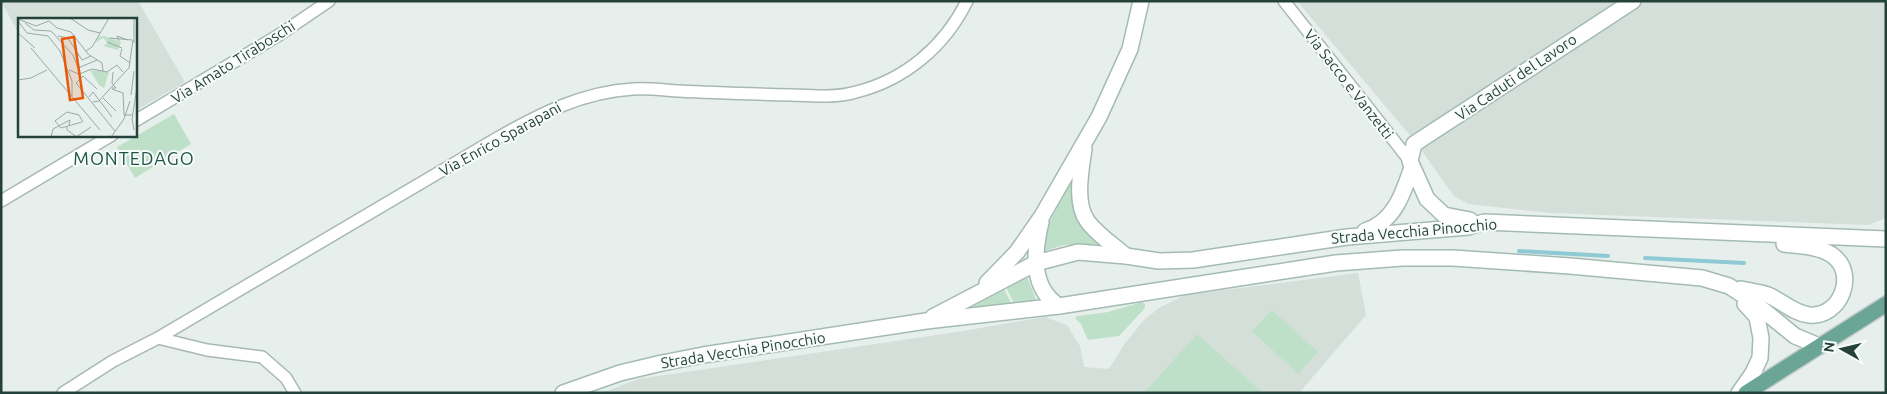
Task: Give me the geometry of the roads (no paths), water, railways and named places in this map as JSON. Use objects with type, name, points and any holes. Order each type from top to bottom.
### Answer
[{"type":"main road","points":[[1746,393],[1886,304]]},
{"type":"street","name":"Via Amato Tiraboschi","points":[[136,120],[279,35],[329,1]]},
{"type":"street","name":"Via Enrico Sparapani","points":[[63,393],[113,360],[158,338],[546,111],[579,99],[633,89],[823,96],[856,92],[911,68],[931,52],[949,31],[967,1]]},
{"type":"street","points":[[979,292],[1017,252],[1042,216],[1100,117],[1130,50],[1141,1]]},
{"type":"street","name":"Via Sacco e Vanzetti","points":[[1284,1],[1411,164],[1427,199],[1444,215],[1484,222]]},
{"type":"street","name":"Via Caduti del Lavoro","points":[[1411,164],[1414,144],[1633,1]]},
{"type":"street","points":[[1,201],[110,136]]},
{"type":"street","points":[[1085,140],[1079,181],[1081,202],[1086,220],[1097,233],[1126,256]]},
{"type":"street","points":[[1347,237],[1375,228],[1389,217],[1403,193],[1411,164]]},
{"type":"street","points":[[1042,216],[1036,263],[1040,284],[1047,298],[1059,306]]},
{"type":"street","name":"Strada Vecchia Pinocchio","points":[[926,322],[1036,263],[1078,252],[1159,261],[1193,260],[1347,237],[1468,227],[1484,222],[1886,239]]},
{"type":"street","points":[[1729,286],[1768,295],[1796,311],[1810,315],[1822,313],[1833,308],[1844,290],[1845,274],[1841,263],[1831,254],[1813,248],[1777,244],[1754,234]]},
{"type":"street","name":"Strada Vecchia Pinocchio","points":[[563,393],[620,373],[662,363],[926,322],[1059,306],[1336,263],[1402,258],[1461,258],[1636,271],[1702,278],[1729,286],[1752,300],[1795,336],[1819,346]]},
{"type":"street","points":[[1729,286],[1757,317],[1761,338],[1760,358],[1753,373],[1739,393]]},
{"type":"street","points":[[158,338],[207,350],[262,357],[286,378],[296,393]]},
{"type":"waterway","points":[[1519,251],[1608,256]]},
{"type":"waterway","points":[[1645,258],[1744,263]]},
{"type":"district","name":"MONTEDAGO","points":[[134,158]]}]
